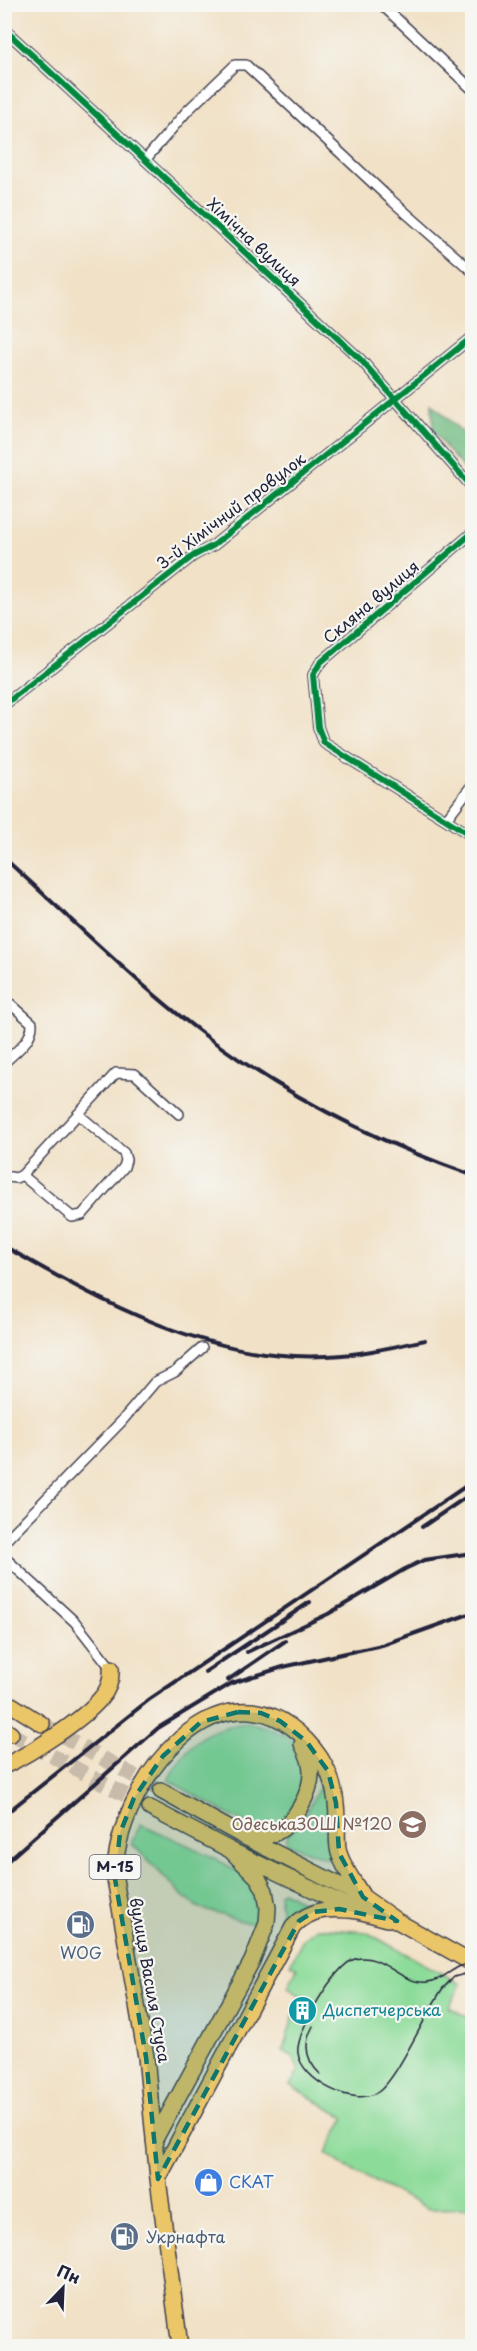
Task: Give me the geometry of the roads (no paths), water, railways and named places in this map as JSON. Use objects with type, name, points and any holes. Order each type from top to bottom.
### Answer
[{"type":"main road","points":[[4,1766],[35,1749],[101,1699],[112,1679],[111,1668]]},
{"type":"main road","points":[[4,1700],[42,1724]]},
{"type":"main road","name":"вулиця Василя Стуса","points":[[180,2346],[158,2179],[146,2057],[115,1879],[115,1854],[126,1815],[134,1798],[163,1756],[201,1722],[225,1713],[250,1712],[280,1720],[314,1749],[332,1779],[339,1852],[361,1904]]},
{"type":"main road","points":[[239,1834],[267,1836],[276,1833],[297,1811],[308,1789],[311,1770],[310,1760],[297,1733]]},
{"type":"main road","points":[[161,1791],[361,1904]]},
{"type":"main road","points":[[150,1808],[230,1850],[397,1921],[472,1963]]},
{"type":"main road","points":[[154,2141],[252,1961],[267,1923],[268,1908],[265,1891],[258,1878],[230,1850]]},
{"type":"main road","points":[[158,2179],[293,1927],[313,1912],[361,1904]]},
{"type":"street","points":[[381,4],[472,89]]},
{"type":"street","name":"Хімічна вулиця","points":[[4,29],[362,360],[472,487]]},
{"type":"street","points":[[145,160],[187,111],[235,65],[246,65],[390,199],[472,271]]},
{"type":"street","name":"3-й Хімічний провулок","points":[[4,705],[193,556],[214,545],[472,337]]},
{"type":"street","name":"Скляна вулиця","points":[[472,533],[320,663],[313,675],[318,727],[324,743],[447,818],[472,836]]},
{"type":"street","points":[[447,818],[472,784]]},
{"type":"street","points":[[4,998],[32,1023],[33,1028],[32,1034],[4,1063]]},
{"type":"street","points":[[4,1176],[16,1178],[22,1174],[116,1073],[135,1074],[179,1114]]},
{"type":"street","points":[[22,1174],[72,1217],[82,1215],[124,1167],[126,1160],[124,1154],[78,1114]]},
{"type":"street","points":[[4,1542],[121,1422],[155,1382],[175,1371],[202,1347]]},
{"type":"street","points":[[4,1557],[75,1622],[111,1668]]},
{"type":"tunnel","points":[[42,1724],[161,1791]]},
{"type":"tunnel","points":[[11,1734],[146,1806]]},
{"type":"tram line","points":[[472,1964],[460,1966],[433,1981],[417,1982],[374,1960],[355,1959],[337,1973],[309,2016],[299,2043],[298,2053],[301,2063],[318,2081],[343,2094],[368,2096],[378,2092],[403,2059],[443,1988],[454,1977],[472,1972]]},
{"type":"tram line","points":[[313,2026],[307,2046],[309,2058],[321,2075]]},
{"type":"railway","points":[[4,858],[160,999],[244,1063],[338,1118],[404,1149],[472,1175]]},
{"type":"railway","points":[[4,1246],[118,1307],[199,1339],[241,1349],[283,1355],[326,1356],[388,1348],[425,1340]]},
{"type":"railway","points":[[4,1815],[150,1699],[472,1482]]},
{"type":"railway","points":[[422,1527],[472,1493]]},
{"type":"railway","points":[[247,1652],[328,1614],[424,1560],[472,1553]]},
{"type":"railway","points":[[205,1672],[310,1602]]},
{"type":"railway","points":[[4,1864],[158,1728],[232,1683],[283,1667],[382,1645],[472,1613]]},
{"type":"railway","points":[[228,1680],[285,1641]]},
{"type":"place","name":"ОдеськаЗОШ №120","points":[[413,1824]]},
{"type":"place","name":"WOG","points":[[81,1925]]},
{"type":"place","name":"Диспетчерська","points":[[302,2010]]},
{"type":"place","name":"СКАТ","points":[[208,2182]]},
{"type":"place","name":"Укрнафта","points":[[125,2237]]}]
